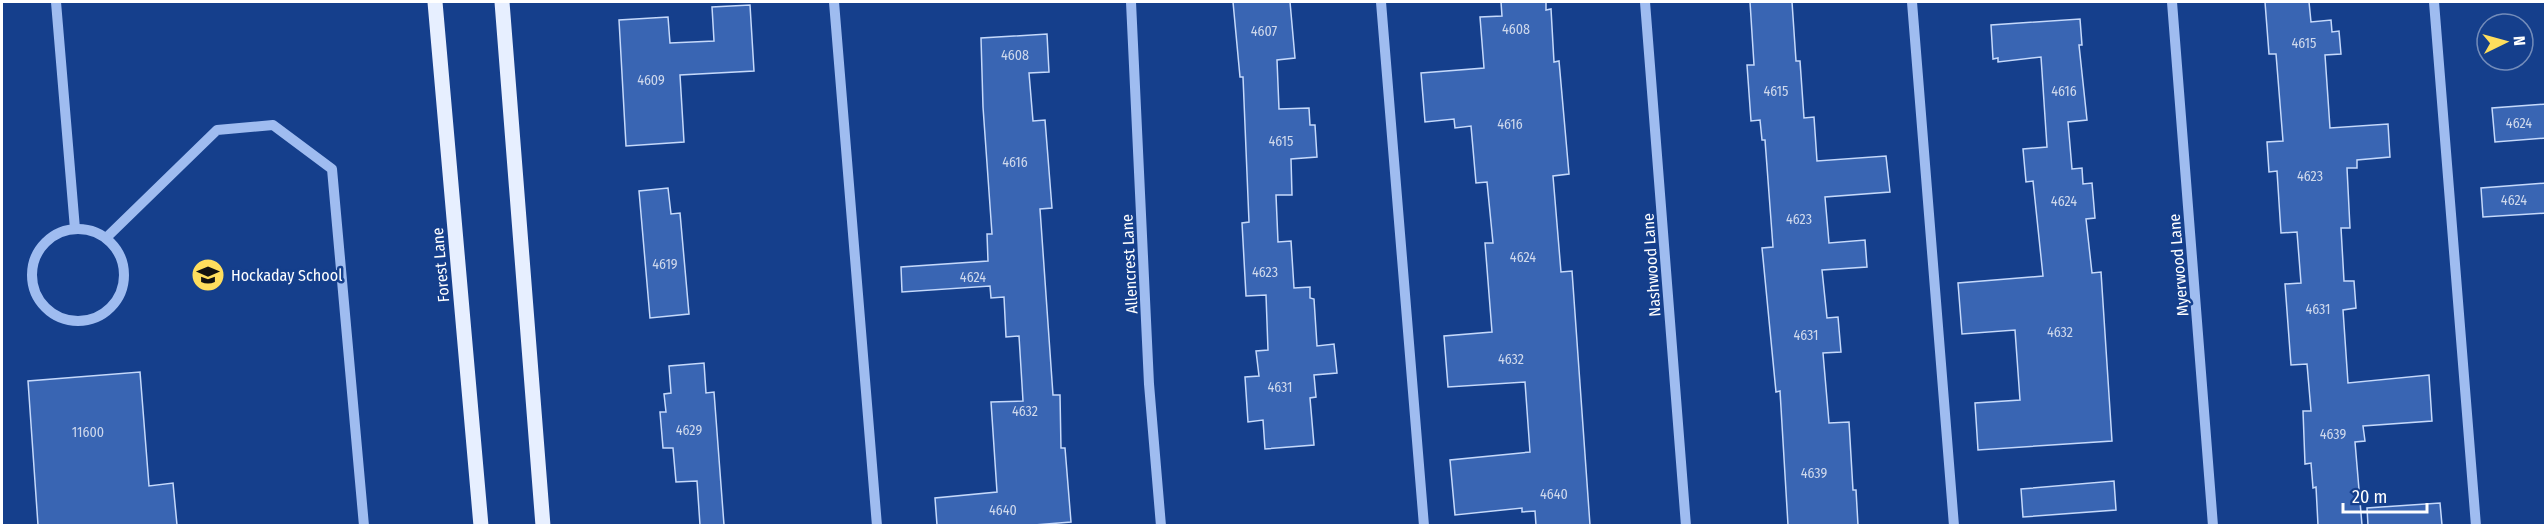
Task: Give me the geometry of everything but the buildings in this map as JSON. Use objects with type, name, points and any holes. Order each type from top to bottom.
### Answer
[{"type":"main road","name":"Forest Lane","points":[[435,2],[481,525]]},
{"type":"main road","points":[[502,2],[543,525]]},
{"type":"street","points":[[56,2],[75,229]]},
{"type":"street","points":[[834,2],[877,525]]},
{"type":"street","name":"Allencrest Lane","points":[[1131,2],[1149,384],[1161,525]]},
{"type":"street","points":[[1381,2],[1424,525]]},
{"type":"street","name":"Nashwood Lane","points":[[1645,2],[1686,525]]},
{"type":"street","points":[[1912,2],[1954,525]]},
{"type":"street","name":"Myerwood Lane","points":[[2172,2],[2213,525]]},
{"type":"street","points":[[2434,2],[2476,525]]},
{"type":"street","points":[[106,238],[217,130],[273,125],[332,169],[364,525]]},
{"type":"street","points":[[75,229],[97,232],[117,249],[123,263],[124,278],[120,293],[101,315],[87,320],[72,321],[57,316],[45,308],[32,281],[33,266],[38,251],[47,240],[60,232],[75,229]]},
{"type":"place","name":"Hockaday School","points":[[208,275]]}]
